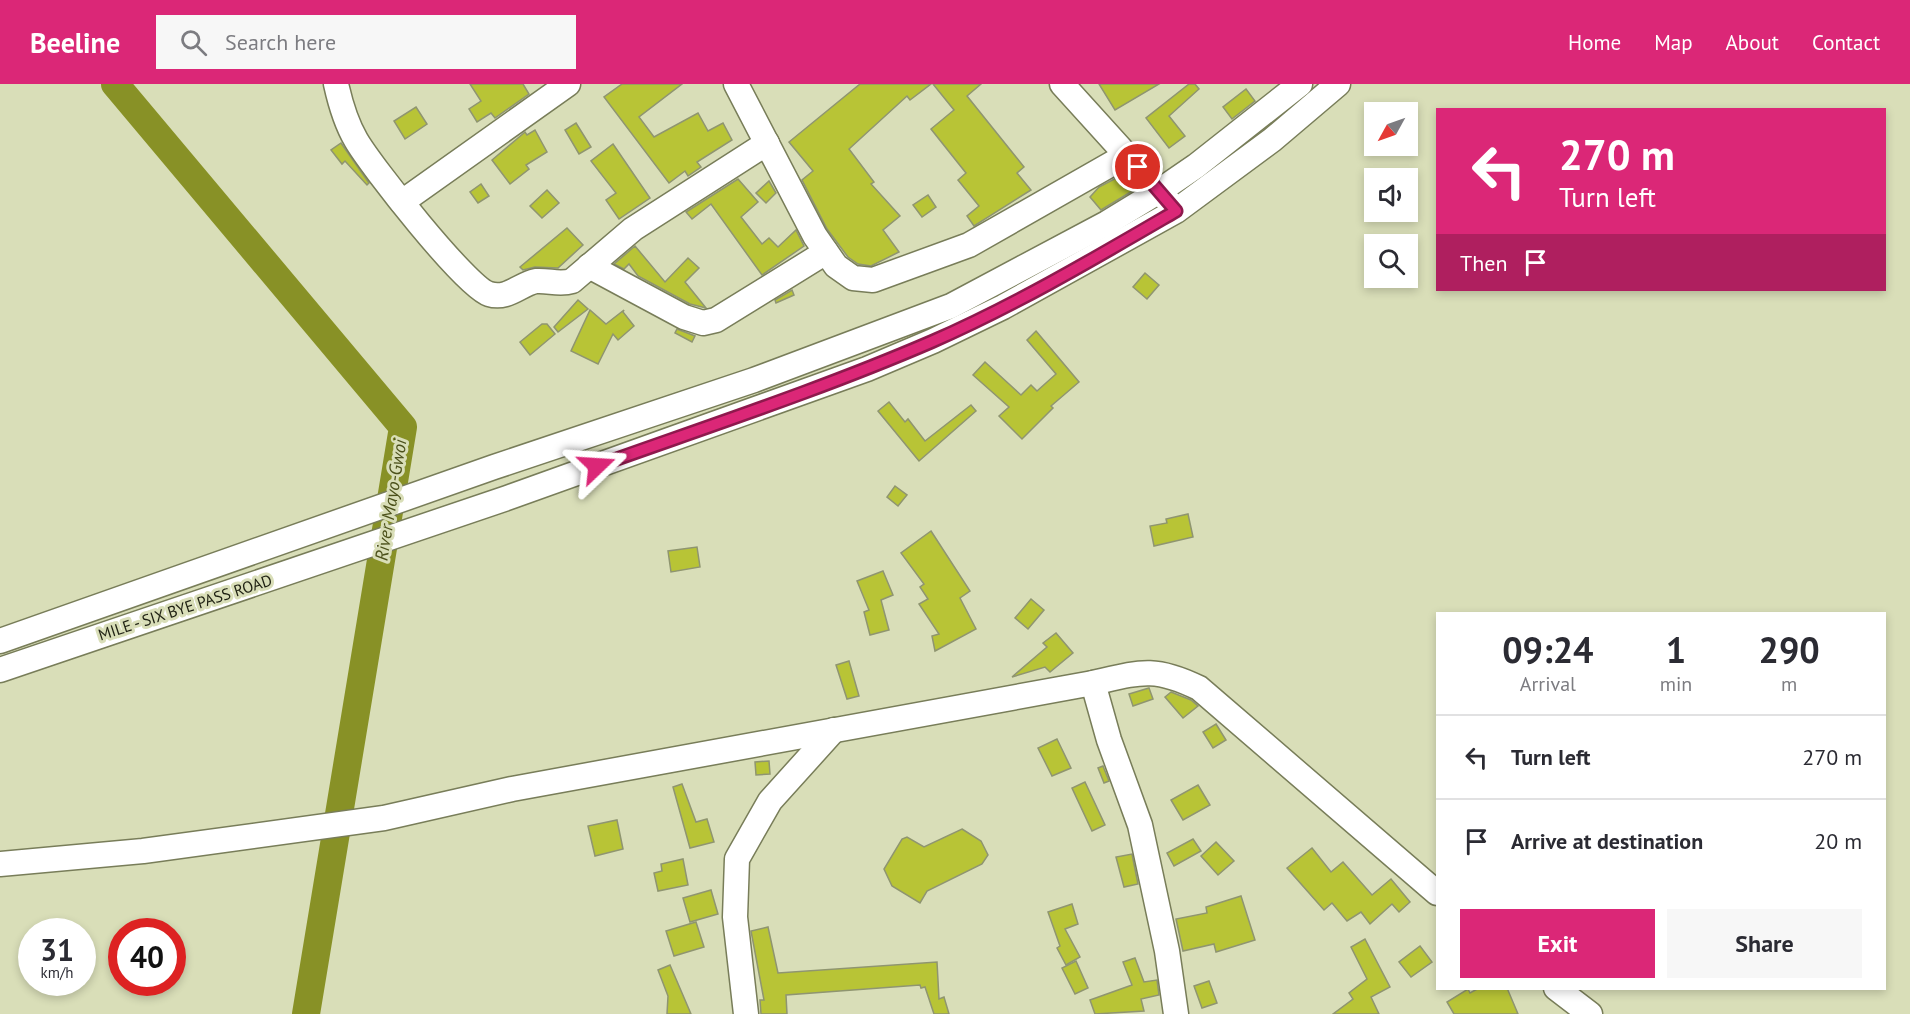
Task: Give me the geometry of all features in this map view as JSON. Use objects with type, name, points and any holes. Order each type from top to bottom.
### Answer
[{"type":"street","points":[[336,84],[355,139],[402,202],[470,282],[489,294],[505,295],[534,282],[560,284],[572,281],[633,229],[767,143]]},
{"type":"street","points":[[402,202],[568,84]]},
{"type":"street","points":[[736,84],[815,236],[836,266],[853,278],[873,280],[969,245],[1127,155]]},
{"type":"street","points":[[1062,84],[1161,190],[1176,211]]},
{"type":"street","points":[[0,641],[494,467],[754,380],[951,306],[1087,234],[1161,190],[1196,166],[1300,84]]},
{"type":"street","name":"MILE - SIX BYE PASS ROAD","points":[[0,670],[507,498],[867,369],[933,341],[1003,307],[1176,211],[1272,140],[1338,84]]},
{"type":"street","points":[[589,266],[684,317],[703,323],[716,320],[826,252]]},
{"type":"street","points":[[0,864],[143,851],[384,818],[512,789],[1093,683],[1144,671],[1172,675],[1199,688],[1436,892]]},
{"type":"street","points":[[1093,683],[1109,740],[1140,825],[1167,951],[1176,1014]]},
{"type":"street","points":[[746,1014],[735,917],[737,859],[770,801],[834,730]]},
{"type":"street","points":[[1559,990],[1590,1014]]},
{"type":"building","points":[[470,84],[523,84],[529,94],[495,118],[491,113],[477,122],[469,109],[481,101]]},
{"type":"building","points":[[622,84],[682,84],[639,117],[654,137],[698,113],[708,131],[723,123],[732,140],[697,162],[701,167],[688,176],[685,171],[669,183],[604,97]]},
{"type":"building","points":[[860,84],[931,84],[910,100],[907,96],[849,149],[874,182],[871,184],[900,216],[883,230],[899,252],[871,266],[858,264],[848,257],[827,229],[802,180],[813,171],[789,142]]},
{"type":"building","points":[[933,84],[981,84],[967,96],[1024,167],[1017,173],[1031,190],[974,226],[967,216],[979,206],[958,180],[966,173],[931,129],[954,110]]},
{"type":"building","points":[[1099,84],[1159,84],[1115,110]]},
{"type":"building","points":[[1189,84],[1195,84],[1199,89],[1169,116],[1185,136],[1169,148],[1146,118]]},
{"type":"building","points":[[1246,89],[1255,101],[1232,119],[1223,107]]},
{"type":"building","points":[[416,107],[427,124],[405,139],[394,121]]},
{"type":"building","points":[[576,123],[591,147],[579,154],[565,130]]},
{"type":"building","points":[[535,130],[547,152],[526,165],[529,169],[510,184],[492,160],[525,132],[527,135]]},
{"type":"building","points":[[341,143],[369,183],[367,185],[345,161],[342,164],[331,150]]},
{"type":"building","points":[[613,144],[650,198],[619,219],[606,200],[616,193],[591,161]]},
{"type":"building","points":[[1122,175],[1134,190],[1101,210],[1090,197],[1099,187]]},
{"type":"building","points":[[738,179],[758,202],[741,217],[762,244],[769,238],[778,247],[796,230],[804,246],[762,275],[711,204],[692,219],[686,212]]},
{"type":"building","points":[[769,181],[776,193],[766,203],[756,193]]},
{"type":"building","points":[[481,184],[489,196],[478,203],[470,192]]},
{"type":"building","points":[[547,190],[559,203],[542,218],[530,206]]},
{"type":"building","points":[[928,195],[936,207],[922,217],[913,205]]},
{"type":"building","points":[[567,228],[583,245],[558,268],[535,267],[523,270],[520,267]]},
{"type":"building","points":[[635,246],[665,282],[688,258],[699,268],[685,282],[706,308],[690,304],[638,276],[629,264],[624,269],[614,264]]},
{"type":"building","points":[[1145,273],[1159,285],[1147,299],[1133,287]]},
{"type":"building","points":[[792,290],[794,295],[776,303],[775,300]]},
{"type":"building","points":[[578,300],[588,309],[558,332],[554,327]]},
{"type":"building","points":[[590,310],[606,324],[624,310],[623,312],[634,326],[618,340],[613,334],[598,364],[571,351]]},
{"type":"building","points":[[542,324],[547,324],[555,334],[530,355],[520,342]]},
{"type":"building","points":[[677,329],[695,336],[692,342],[675,333]]},
{"type":"building","points":[[1036,331],[1079,382],[1051,406],[1053,408],[1022,439],[999,416],[1009,407],[973,375],[985,362],[1021,395],[1031,385],[1037,391],[1056,374],[1027,340]]},
{"type":"building","points":[[889,402],[905,422],[908,419],[925,441],[971,405],[976,411],[919,461],[878,411]]},
{"type":"building","points":[[895,486],[907,495],[898,506],[887,497]]},
{"type":"building","points":[[1188,514],[1193,537],[1154,546],[1150,526],[1167,523],[1166,519]]},
{"type":"building","points":[[931,531],[970,591],[960,598],[976,629],[935,651],[932,636],[939,634],[919,604],[928,599],[920,587],[924,584],[901,553]]},
{"type":"building","points":[[697,547],[700,567],[671,572],[668,551]]},
{"type":"building","points":[[883,571],[893,595],[881,600],[889,630],[870,635],[864,612],[869,610],[857,581]]},
{"type":"building","points":[[1031,599],[1044,610],[1028,629],[1015,618]]},
{"type":"building","points":[[1056,633],[1073,653],[1050,672],[1045,667],[1012,677],[1047,647],[1043,643]]},
{"type":"building","points":[[849,661],[859,696],[847,699],[836,665]]},
{"type":"building","points":[[1149,688],[1153,699],[1133,706],[1129,694]]},
{"type":"building","points":[[1171,692],[1191,700],[1198,706],[1183,718],[1165,697]]},
{"type":"building","points":[[1216,724],[1226,740],[1213,748],[1203,732]]},
{"type":"building","points":[[1057,739],[1071,768],[1052,776],[1038,748]]},
{"type":"building","points":[[769,761],[770,774],[756,775],[755,762]]},
{"type":"building","points":[[1103,766],[1109,781],[1104,783],[1098,768]]},
{"type":"building","points":[[1085,782],[1105,825],[1092,831],[1072,788]]},
{"type":"building","points":[[682,784],[696,822],[707,819],[714,842],[690,848],[673,787]]},
{"type":"building","points":[[1198,785],[1210,805],[1183,820],[1171,800]]},
{"type":"building","points":[[617,820],[623,849],[595,856],[588,826]]},
{"type":"building","points":[[962,829],[981,841],[988,855],[982,864],[927,891],[920,903],[892,886],[884,869],[902,839],[907,837],[924,847]]},
{"type":"building","points":[[1193,839],[1201,851],[1174,866],[1167,853]]},
{"type":"building","points":[[1216,842],[1234,861],[1218,875],[1201,856]]},
{"type":"building","points":[[1312,848],[1331,872],[1343,862],[1372,895],[1391,879],[1410,902],[1399,912],[1392,904],[1370,924],[1361,912],[1347,921],[1332,903],[1324,910],[1287,868]]},
{"type":"building","points":[[1132,854],[1138,884],[1124,887],[1116,857]]},
{"type":"building","points":[[683,859],[688,885],[658,891],[654,873],[662,871],[661,864]]},
{"type":"building","points":[[711,890],[718,914],[690,922],[683,898]]},
{"type":"building","points":[[1241,896],[1255,940],[1216,952],[1214,944],[1183,951],[1176,919],[1207,913],[1206,907]]},
{"type":"building","points":[[1072,904],[1078,924],[1065,929],[1080,957],[1066,965],[1057,948],[1060,946],[1048,912]]},
{"type":"building","points":[[696,922],[704,947],[674,956],[666,931]]},
{"type":"building","points":[[768,927],[778,973],[937,962],[939,999],[944,997],[949,1014],[934,1014],[925,987],[921,988],[920,985],[786,995],[787,1014],[761,1014],[760,1000],[764,1000],[751,931]]},
{"type":"building","points":[[1365,939],[1390,987],[1371,997],[1379,1014],[1333,1014],[1353,999],[1349,993],[1367,979],[1351,947]]},
{"type":"building","points":[[1420,946],[1432,962],[1411,977],[1399,962]]},
{"type":"building","points":[[1135,958],[1144,982],[1157,980],[1159,995],[1141,999],[1144,1011],[1095,1014],[1090,1000],[1132,985],[1123,962]]},
{"type":"building","points":[[1076,961],[1088,988],[1075,994],[1062,968]]},
{"type":"building","points":[[670,965],[691,1014],[667,1014],[668,996],[658,970]]},
{"type":"building","points":[[1209,981],[1217,1003],[1202,1008],[1194,986]]},
{"type":"building","points":[[1466,990],[1470,993],[1475,990],[1508,990],[1518,1014],[1454,1014],[1447,1002]]},
{"type":"waterway","name":"River Mayo-Gwoi","points":[[115,84],[403,427],[306,1014]]},
{"type":"route","points":[[597,466],[867,369],[933,341],[1003,307],[1130,238],[1176,211],[1161,190],[1138,167]]}]
